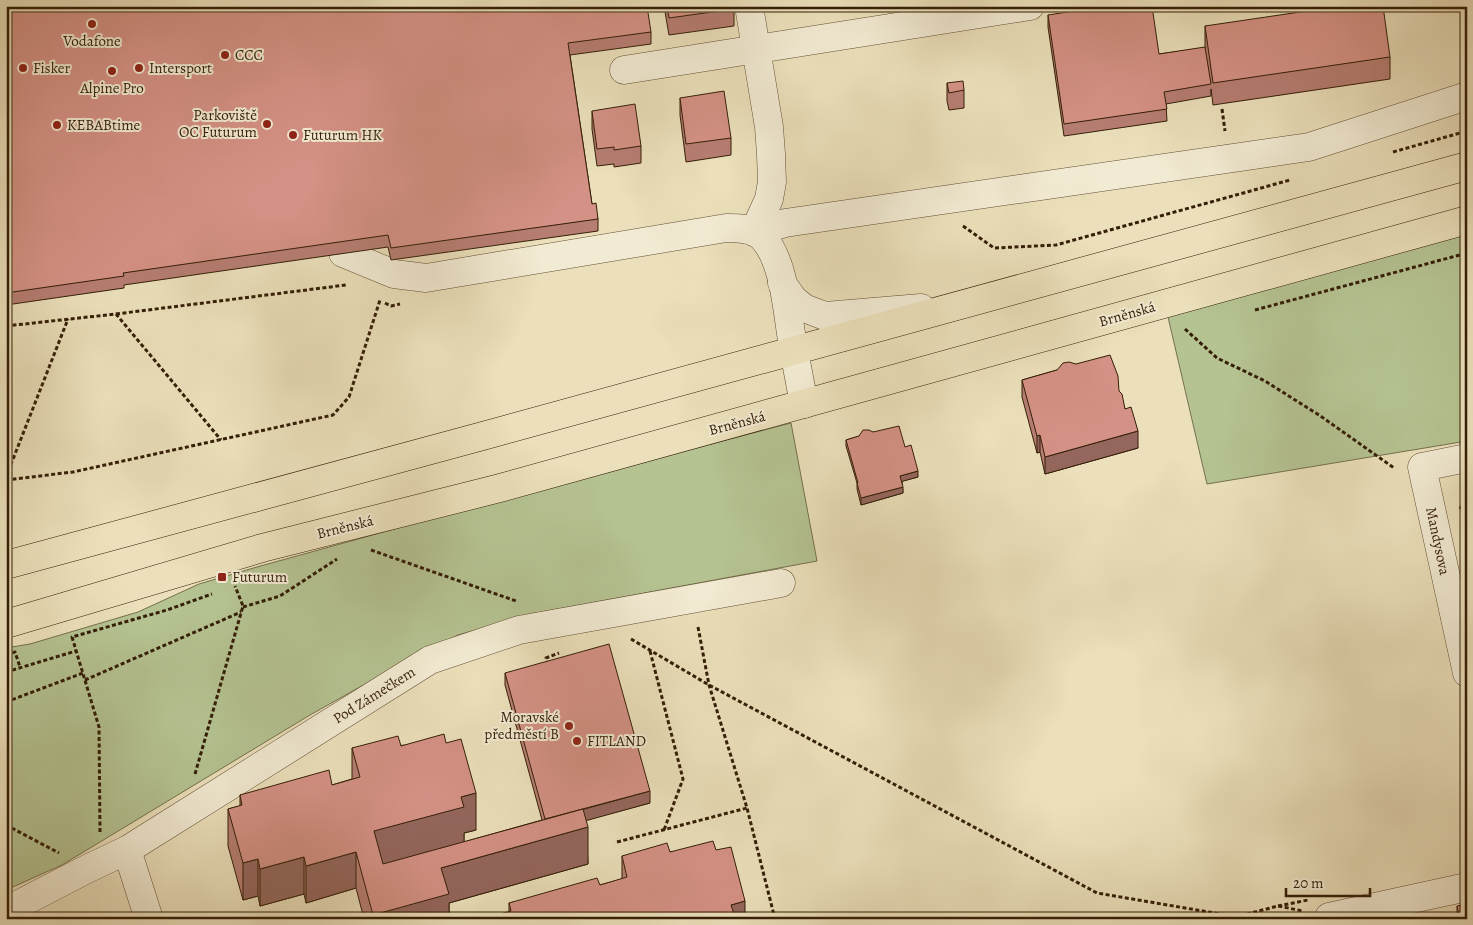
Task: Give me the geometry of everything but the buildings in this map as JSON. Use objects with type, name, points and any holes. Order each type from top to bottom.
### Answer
[{"type":"main road","points":[[6,565],[1467,166]]},
{"type":"main road","name":"Brněnská","points":[[6,624],[262,548],[500,488],[1467,220]]},
{"type":"street","points":[[749,6],[770,133],[772,182],[770,199],[754,232]]},
{"type":"street","points":[[624,70],[1030,6]]},
{"type":"street","points":[[754,232],[785,223],[1309,147],[1467,96]]},
{"type":"street","points":[[343,253],[394,274],[426,278],[726,228],[754,232],[761,235],[770,248],[782,283],[804,404]]},
{"type":"street","points":[[782,283],[793,299],[804,308],[825,316],[962,304]]},
{"type":"street","points":[[1411,469],[1467,458]]},
{"type":"street","name":"Mandysova","points":[[1411,469],[1467,673]]},
{"type":"street","name":"Pod Zámečkem","points":[[6,911],[127,850],[430,660],[519,630],[781,583]]},
{"type":"street","points":[[127,850],[149,919]]},
{"type":"street","points":[[1330,918],[1409,909],[1467,887]]},
{"type":"path","points":[[6,326],[352,284]]},
{"type":"path","points":[[68,318],[6,478],[73,472],[333,415],[349,397],[380,300],[373,296]]},
{"type":"path","points":[[116,314],[221,440]]},
{"type":"path","points":[[1185,329],[1217,358],[1265,381],[1411,469]]},
{"type":"path","points":[[371,549],[517,601]]},
{"type":"path","points":[[242,608],[280,596],[339,558]]},
{"type":"path","points":[[183,815],[242,608],[236,586],[227,589]]},
{"type":"path","points":[[6,825],[94,866],[99,727],[72,637],[167,610],[218,592]]},
{"type":"path","points":[[692,599],[709,685],[747,808],[775,919]]},
{"type":"path","points":[[85,680],[241,612]]},
{"type":"path","points":[[630,638],[709,685],[1097,893],[1238,916]]},
{"type":"path","points":[[650,650],[683,779],[664,830]]},
{"type":"path","points":[[6,672],[76,651]]},
{"type":"path","points":[[15,652],[20,667]]},
{"type":"path","points":[[549,673],[546,658],[559,653]]},
{"type":"path","points":[[6,702],[83,673]]},
{"type":"path","points":[[617,842],[747,808]]},
{"type":"path","points":[[1228,919],[1278,906],[1330,918]]},
{"type":"green space","points":[[1467,234],[1467,441],[1207,484],[1168,317]]},
{"type":"green space","points":[[791,423],[817,561],[531,614],[458,635],[408,660],[310,715],[62,865],[6,890],[6,648],[30,644],[138,612],[199,584],[257,567],[521,494]]},
{"type":"place","name":"Vodafone","points":[[92,24]]},
{"type":"place","name":"CCC","points":[[225,55]]},
{"type":"place","name":"Fisker","points":[[23,68]]},
{"type":"place","name":"Intersport","points":[[139,68]]},
{"type":"place","name":"Alpine Pro","points":[[112,71]]},
{"type":"place","name":"Parkoviště OC Futurum","points":[[267,124]]},
{"type":"place","name":"KEBABtime","points":[[57,125]]},
{"type":"place","name":"Futurum HK","points":[[293,135]]},
{"type":"place","name":"Futurum","points":[[222,577]]},
{"type":"place","name":"Moravské předměstí B","points":[[569,726]]},
{"type":"place","name":"FITLAND","points":[[577,741]]}]
